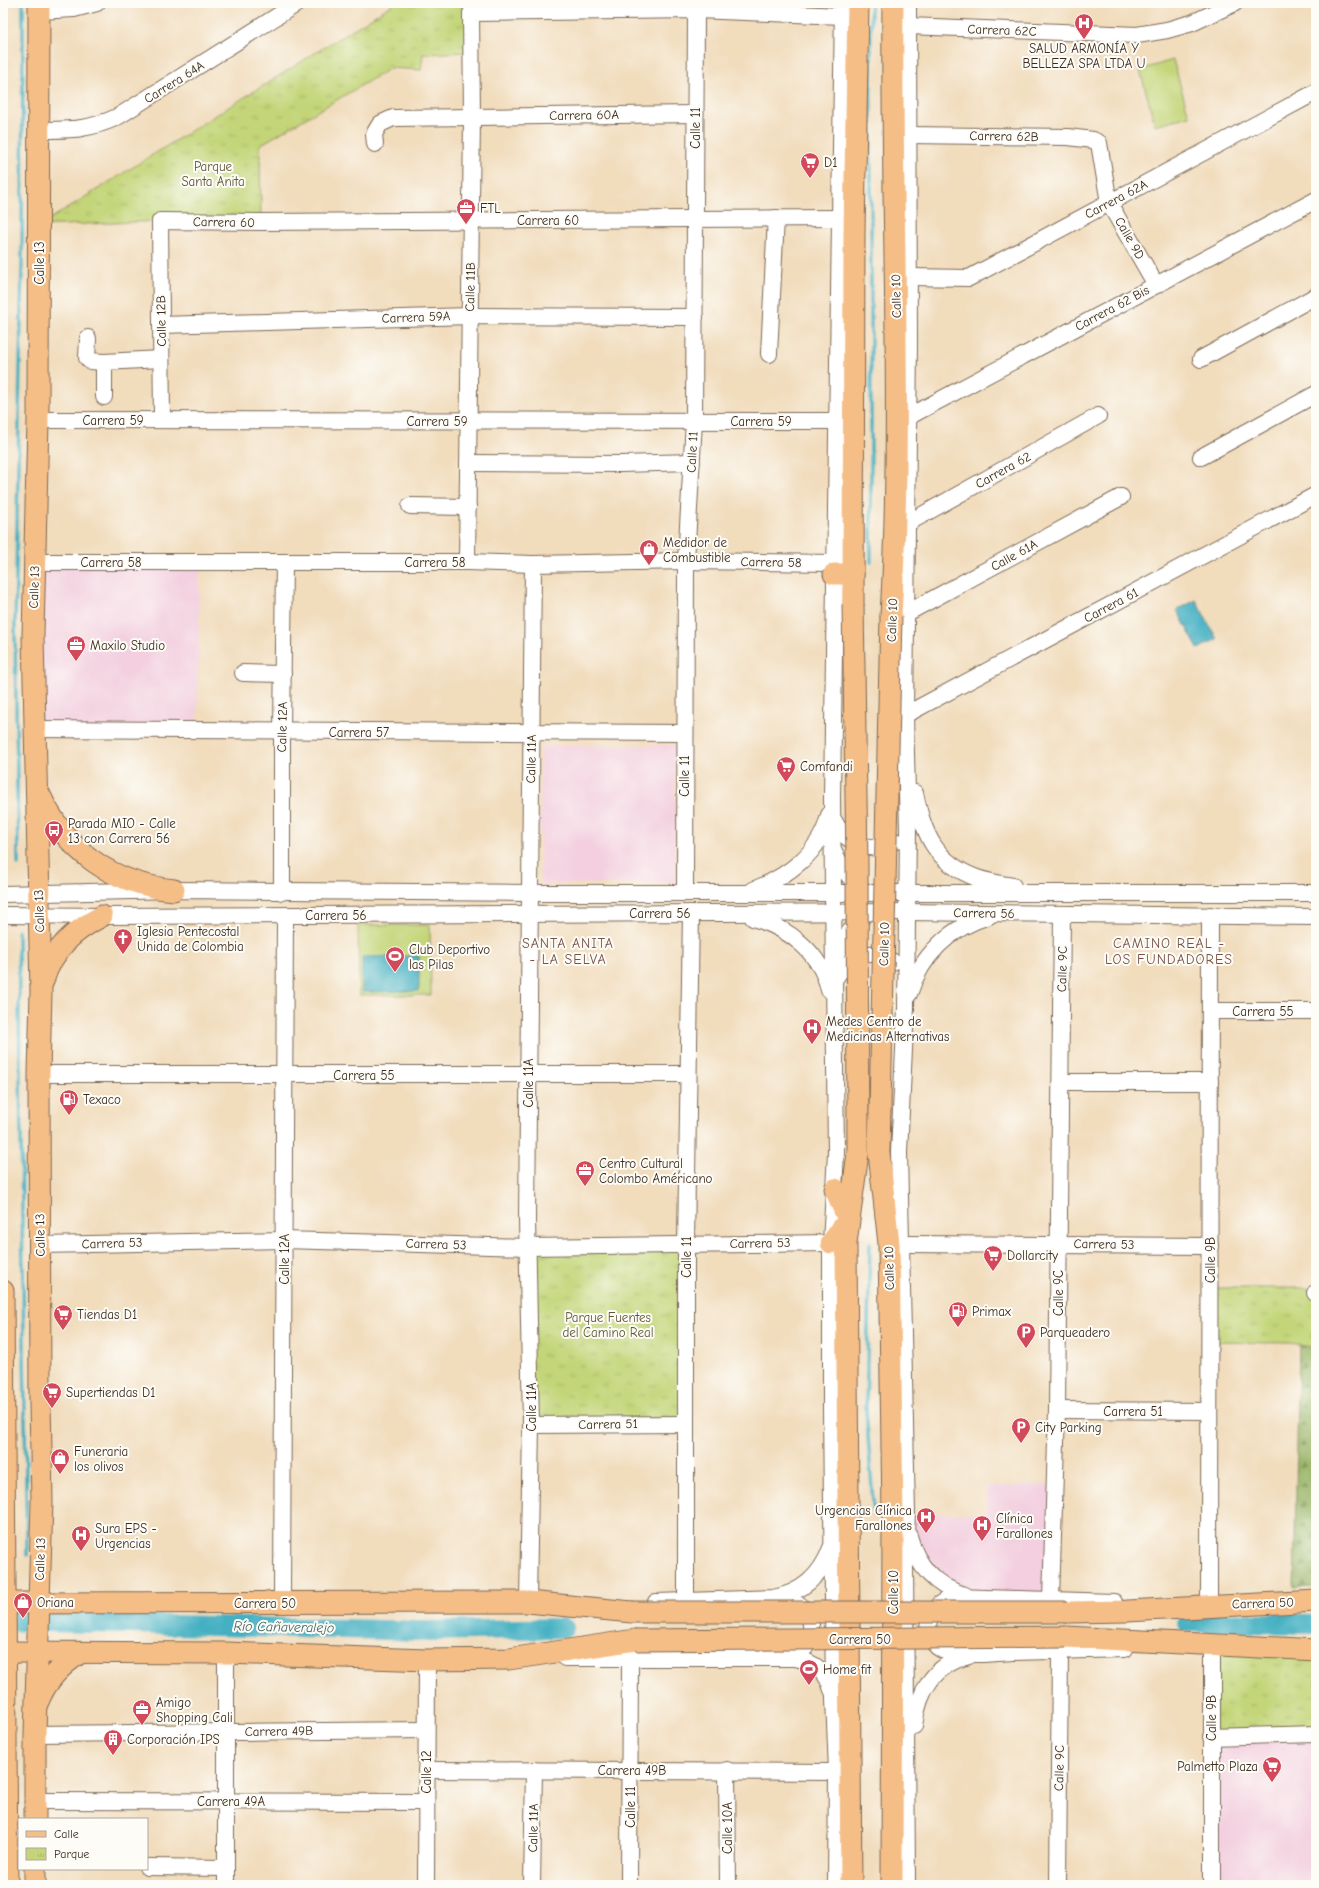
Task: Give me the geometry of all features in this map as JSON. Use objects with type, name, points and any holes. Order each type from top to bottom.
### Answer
[{"type":"main road","name":"Calle 10","points":[[892,1885],[893,1515],[897,1408],[896,1244],[879,1153],[902,547],[897,419],[902,208],[893,3]]},
{"type":"main road","name":"Calle 13","points":[[35,1810],[35,1734],[42,1502],[40,1402],[41,1245],[39,1074],[41,991],[33,636],[38,420],[40,7]]},
{"type":"main road","name":"Calle 10","points":[[848,7],[840,571],[853,604],[857,862],[858,1153],[846,1243],[851,1885]]},
{"type":"main road","points":[[37,787],[47,809],[58,827],[72,843],[87,856],[104,868],[123,878],[153,887],[174,890]]},
{"type":"main road","points":[[41,991],[49,965],[61,946],[77,930],[102,916]]},
{"type":"main road","points":[[831,1243],[848,1220],[835,1188]]},
{"type":"main road","points":[[3,1291],[5,1855],[7,1885]]},
{"type":"main road","points":[[5,1568],[12,1577],[23,1580],[33,1576],[39,1562]]},
{"type":"main road","points":[[39,1562],[46,1578],[60,1596],[77,1604]]},
{"type":"main road","name":"Carrera 50","points":[[5,1606],[38,1607],[77,1604],[528,1602],[632,1612],[1059,1606],[1127,1611],[1316,1601]]},
{"type":"main road","name":"Carrera 50","points":[[5,1649],[37,1648],[80,1653],[226,1653],[426,1660],[509,1659],[633,1649],[1063,1644],[1212,1646],[1316,1650]]},
{"type":"main road","points":[[36,1708],[44,1688],[52,1676],[62,1666],[80,1653]]},
{"type":"main road","points":[[35,1870],[35,1885]]},
{"type":"street","points":[[40,7],[74,9],[97,3]]},
{"type":"street","name":"Carrera 64A","points":[[39,130],[87,129],[103,124],[119,116],[298,3]]},
{"type":"street","name":"Calle 10","points":[[902,547],[908,523],[909,278],[902,208],[908,135],[908,3]]},
{"type":"street","name":"Carrera 62C","points":[[908,26],[1137,35],[1167,30],[1235,3]]},
{"type":"street","points":[[696,10],[723,7],[848,7]]},
{"type":"street","name":"Calle 11B","points":[[467,562],[472,117],[471,13],[696,10]]},
{"type":"street","name":"Calle 11","points":[[685,893],[684,733],[686,561],[694,421],[696,10]]},
{"type":"street","name":"Carrera 62A","points":[[909,278],[969,278],[1316,92]]},
{"type":"street","name":"Carrera 60A","points":[[375,144],[374,134],[380,124],[393,118],[695,114]]},
{"type":"street","name":"Carrera 62B","points":[[908,135],[1068,137],[1093,140],[1099,143]]},
{"type":"street","name":"Calle 9D","points":[[1099,143],[1109,203],[1156,285]]},
{"type":"street","name":"Carrera 62 Bis","points":[[908,417],[1316,200]]},
{"type":"street","points":[[769,354],[776,218]]},
{"type":"street","name":"Carrera 60","points":[[160,221],[471,221],[776,218],[845,227]]},
{"type":"street","name":"Calle 12B","points":[[160,221],[162,420]]},
{"type":"street","name":"Calle 10","points":[[836,1885],[837,1772],[834,1699],[834,1534],[831,1409],[831,1243],[835,1188],[832,798],[840,571],[837,421],[845,227]]},
{"type":"street","points":[[1201,359],[1316,296]]},
{"type":"street","name":"Carrera 59A","points":[[161,325],[470,316],[694,317]]},
{"type":"street","points":[[88,338],[87,358],[90,361],[104,362],[161,359]]},
{"type":"street","points":[[104,362],[104,397]]},
{"type":"street","points":[[1200,457],[1316,394]]},
{"type":"street","name":"Carrera 62","points":[[908,523],[1098,416]]},
{"type":"street","name":"Carrera 59","points":[[38,420],[837,421]]},
{"type":"street","points":[[468,463],[621,464],[692,462]]},
{"type":"street","name":"Carrera 61","points":[[906,715],[1316,495]]},
{"type":"street","name":"Calle 61A","points":[[899,615],[1121,497]]},
{"type":"street","points":[[410,506],[468,507]]},
{"type":"street","name":"Carrera 58","points":[[35,562],[467,562],[533,564],[686,561],[840,571]]},
{"type":"street","name":"Calle 12A","points":[[282,892],[282,674],[284,562]]},
{"type":"street","name":"Calle 11A","points":[[528,1602],[531,1425],[527,1247],[533,564]]},
{"type":"street","name":"Calle 10","points":[[896,1244],[906,1008],[905,960],[908,758],[899,615]]},
{"type":"street","points":[[243,673],[282,674]]},
{"type":"street","name":"Carrera 57","points":[[34,729],[684,733]]},
{"type":"street","points":[[908,758],[920,817],[930,840],[944,858],[962,871],[978,878],[1044,893]]},
{"type":"street","points":[[730,894],[752,890],[772,882],[791,871],[807,856],[820,838],[828,818],[832,798]]},
{"type":"street","points":[[833,819],[837,828],[852,842],[872,847],[907,838]]},
{"type":"street","points":[[833,961],[841,943],[851,928],[874,903],[896,875],[907,838]]},
{"type":"street","points":[[832,845],[838,861],[847,875],[874,903],[895,930],[902,944],[905,960]]},
{"type":"street","name":"Carrera 56","points":[[3,894],[174,890],[282,892],[832,893],[906,912],[1009,912],[1316,917]]},
{"type":"street","name":"Carrera 56","points":[[3,915],[102,916],[832,912],[906,894],[1316,893]]},
{"type":"street","points":[[906,1008],[915,977],[926,959],[941,943],[958,930],[972,922],[987,916],[1009,912]]},
{"type":"street","name":"Calle 11","points":[[686,1602],[686,1244],[691,913]]},
{"type":"street","points":[[716,913],[751,917],[771,923],[805,947],[820,963],[828,984],[833,1008]]},
{"type":"street","name":"Calle 9C","points":[[1059,1606],[1057,1410],[1062,914]]},
{"type":"street","name":"Calle 12A","points":[[282,1603],[285,915]]},
{"type":"street","name":"Calle 9B","points":[[1209,1606],[1210,915]]},
{"type":"street","points":[[834,980],[841,968],[851,960],[863,955],[876,955],[888,959],[898,967],[905,977]]},
{"type":"street","name":"Carrera 55","points":[[1210,1011],[1316,1011]]},
{"type":"street","name":"Carrera 55","points":[[39,1074],[688,1074]]},
{"type":"street","points":[[1061,1082],[1210,1082]]},
{"type":"street","name":"Carrera 53","points":[[41,1245],[284,1240],[527,1247],[831,1243]]},
{"type":"street","name":"Carrera 53","points":[[896,1244],[1210,1246]]},
{"type":"street","name":"Calle 10","points":[[897,1408],[907,1514],[905,1552],[907,1885]]},
{"type":"street","name":"Carrera 51","points":[[1057,1410],[1209,1411]]},
{"type":"street","name":"Carrera 51","points":[[531,1425],[686,1424]]},
{"type":"street","points":[[907,1514],[912,1548],[928,1573],[949,1589],[976,1597]]},
{"type":"street","points":[[773,1598],[796,1591],[815,1577],[827,1560],[832,1547],[834,1534]]},
{"type":"street","points":[[976,1597],[955,1597],[942,1601],[932,1611],[928,1624],[931,1637],[939,1647],[951,1653],[978,1654]]},
{"type":"street","name":"Carrera 50","points":[[976,1597],[1059,1606]]},
{"type":"street","points":[[773,1598],[788,1600],[800,1605],[809,1616],[812,1630],[808,1643],[798,1654],[792,1657],[778,1659]]},
{"type":"street","name":"Carrera 50","points":[[528,1602],[686,1602],[773,1598]]},
{"type":"street","name":"Calle 9C","points":[[1058,1885],[1063,1644]]},
{"type":"street","name":"Carrera 50","points":[[978,1654],[1063,1644]]},
{"type":"street","name":"Calle 9B","points":[[1212,1646],[1212,1885]]},
{"type":"street","name":"Calle 11","points":[[629,1885],[633,1649]]},
{"type":"street","name":"Carrera 50","points":[[633,1649],[778,1659]]},
{"type":"street","points":[[226,1653],[226,1885]]},
{"type":"street","points":[[907,1782],[916,1713],[924,1689],[933,1677],[949,1663],[957,1659],[978,1654]]},
{"type":"street","points":[[778,1659],[795,1658],[806,1660],[815,1665],[823,1672],[830,1683],[834,1699]]},
{"type":"street","name":"Calle 12","points":[[426,1660],[426,1885]]},
{"type":"street","name":"Carrera 49B","points":[[35,1734],[426,1730]]},
{"type":"street","points":[[1211,1737],[1316,1734]]},
{"type":"street","name":"Carrera 49B","points":[[426,1770],[727,1770],[837,1772]]},
{"type":"street","name":"Calle 11A","points":[[532,1885],[534,1770]]},
{"type":"street","name":"Calle 10A","points":[[727,1770],[728,1885]]},
{"type":"street","name":"Carrera 49A","points":[[35,1810],[226,1801],[426,1802]]},
{"type":"street","points":[[148,1867],[226,1868]]},
{"type":"shaded area","points":[[35,562],[200,562],[197,731],[34,729]]},
{"type":"shaded area","points":[[675,745],[675,883],[540,884],[540,746]]},
{"type":"shaded area","name":"Clínica Farallones","points":[[1056,1485],[1051,1599],[976,1597],[934,1579],[907,1514],[986,1513],[987,1486]]},
{"type":"shaded area","points":[[1316,1734],[1316,1885],[1212,1885],[1211,1737]]},
{"type":"green space","name":"Parque Santa Anita","points":[[395,3],[567,3],[567,12],[471,13],[472,52],[423,54],[421,70],[391,68],[260,145],[261,222],[160,221],[39,226]]},
{"type":"green space","points":[[1173,60],[1189,116],[1155,125],[1140,70]]},
{"type":"green space","name":"Club Deportivo las Pilas","points":[[358,925],[430,925],[431,995],[359,995]]},
{"type":"green space","name":"Parque Fuentes del Camino Real","points":[[686,1244],[686,1424],[531,1425],[527,1247]]},
{"type":"green space","points":[[1210,1288],[1306,1288],[1316,1293],[1316,1346],[1288,1343],[1210,1342]]},
{"type":"green space","points":[[1299,1345],[1316,1348],[1316,1587],[1294,1588]]},
{"type":"green space","points":[[1212,1646],[1316,1650],[1316,1734],[1211,1737]]},
{"type":"water","points":[[1196,600],[1217,639],[1198,649],[1177,610]]},
{"type":"water","points":[[419,956],[419,991],[362,992],[362,957]]},
{"type":"waterway","points":[[18,864],[15,626],[22,260],[23,3]]},
{"type":"waterway","points":[[871,3],[871,562]]},
{"type":"waterway","points":[[18,931],[27,1555]]},
{"type":"waterway","points":[[870,1243],[866,1409],[874,1516]]},
{"type":"waterway","name":"Río Cañaveralejo","points":[[3,1621],[427,1631],[564,1628]]},
{"type":"waterway","name":"Río Cañaveralejo","points":[[1187,1622],[1316,1624]]},
{"type":"place","name":"SALUD ARMONÍA Y BELLEZA SPA LTDA U","points":[[1084,40]]},
{"type":"place","name":"D1","points":[[810,179]]},
{"type":"place","name":"FTL","points":[[466,225]]},
{"type":"place","name":"Medidor de Combustible","points":[[649,566]]},
{"type":"place","name":"Maxilo Studio","points":[[76,662]]},
{"type":"place","name":"Comfandi","points":[[786,783]]},
{"type":"place","name":"Parada MIO - Calle 13 con Carrera 56","points":[[54,847]]},
{"type":"place","name":"Iglesia Pentecostal Unida de Colombia","points":[[123,955]]},
{"type":"place","name":"Club Deportivo las Pilas","points":[[395,973]]},
{"type":"place","name":"Medes Centro de Medicinas Alternativas","points":[[812,1045]]},
{"type":"place","name":"Texaco","points":[[69,1116]]},
{"type":"place","name":"Centro Cultural Colombo Américano","points":[[585,1187]]},
{"type":"place","name":"Dollarcity","points":[[993,1272]]},
{"type":"place","name":"Primax","points":[[958,1328]]},
{"type":"place","name":"Tiendas D1","points":[[63,1331]]},
{"type":"place","name":"Parqueadero","points":[[1026,1349]]},
{"type":"place","name":"Supertiendas D1","points":[[52,1409]]},
{"type":"place","name":"City Parking","points":[[1021,1444]]},
{"type":"place","name":"Funeraria los olivos","points":[[60,1475]]},
{"type":"place","name":"Urgencias Clínica Farallones","points":[[926,1534]]},
{"type":"place","name":"Clínica Farallones","points":[[982,1542]]},
{"type":"place","name":"Sura EPS - Urgencias","points":[[81,1552]]},
{"type":"place","name":"Oriana","points":[[23,1619]]},
{"type":"place","name":"Home fit","points":[[809,1686]]},
{"type":"place","name":"Amigo Shopping Cali","points":[[142,1726]]},
{"type":"place","name":"Corporación IPS","points":[[113,1756]]},
{"type":"place","name":"Palmetto Plaza","points":[[1272,1783]]},
{"type":"district","name":"SANTA ANITA - LA SELVA","points":[[568,952]]},
{"type":"district","name":"CAMINO REAL - LOS FUNDADORES","points":[[1169,952]]}]
